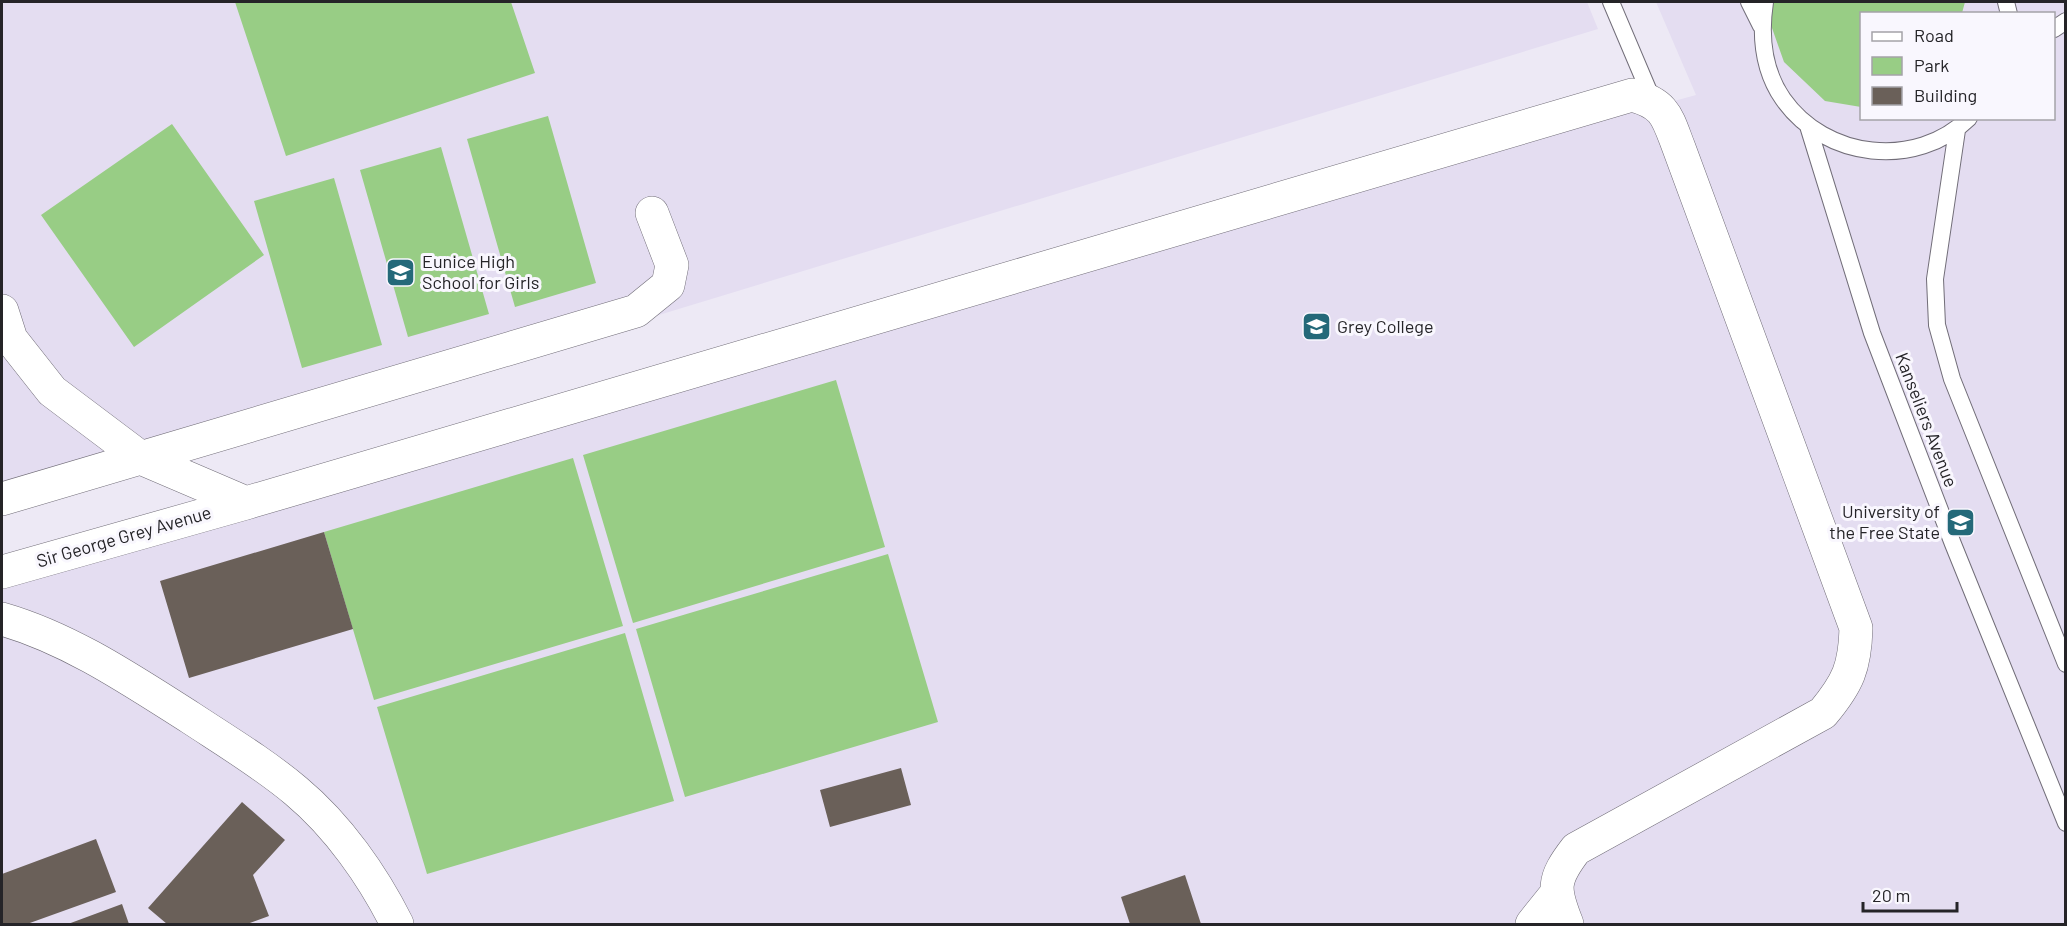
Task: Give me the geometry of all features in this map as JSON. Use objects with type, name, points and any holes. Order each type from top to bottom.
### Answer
[{"type":"street","name":"Sir George Grey Avenue","points":[[2,572],[246,503],[1621,98],[1632,95],[1653,101]]},
{"type":"street","points":[[1567,924],[1556,894],[1556,882],[1562,867],[1576,849],[1823,713],[1844,688],[1855,657],[1856,628],[1667,116],[1653,101]]},
{"type":"street","points":[[2,499],[636,311],[668,285],[672,265],[652,213]]},
{"type":"street","points":[[2,311],[11,339],[52,391],[141,458],[246,503]]},
{"type":"street","points":[[2,619],[30,627],[81,651],[127,677],[233,745],[297,791],[345,843],[381,892],[397,924]]},
{"type":"street","points":[[1532,924],[1556,894]]},
{"type":"lane","points":[[1611,2],[1653,101]]},
{"type":"lane","name":"Kanseliers Avenue","points":[[1749,2],[1761,26]]},
{"type":"lane","name":"Kanseliers Avenue","points":[[1765,2],[1761,26],[1766,64],[1782,98],[1808,126],[1843,145],[1882,153],[1921,147],[1963,124]]},
{"type":"lane","name":"Kanseliers Avenue","points":[[1963,124],[1935,279],[1937,325],[1956,390],[2066,664]]},
{"type":"lane","name":"Kanseliers Avenue","points":[[1808,126],[1872,333],[1953,544],[2066,823]]},
{"type":"shaded area","name":"Eunice High School for Girls","points":[[2,2],[1587,2],[1598,29],[2,515]]},
{"type":"shaded area","name":"Grey College","points":[[1656,2],[2065,2],[2065,924],[2,924],[2,559],[1696,95]]},
{"type":"green space","points":[[235,2],[511,2],[535,73],[286,156]]},
{"type":"green space","points":[[1771,2],[1965,2],[1962,12],[1860,12],[1860,107],[1825,101],[1784,62],[1766,11]]},
{"type":"green space","points":[[548,116],[596,283],[515,307],[467,139]]},
{"type":"green space","points":[[172,124],[264,255],[134,347],[41,215]]},
{"type":"green space","points":[[441,147],[489,314],[408,337],[360,170]]},
{"type":"green space","points":[[334,178],[382,345],[302,368],[254,201]]},
{"type":"green space","points":[[836,380],[885,547],[633,623],[583,455]]},
{"type":"green space","points":[[573,458],[623,626],[374,700],[324,532]]},
{"type":"green space","points":[[888,554],[938,722],[685,797],[636,629]]},
{"type":"green space","points":[[625,633],[674,801],[427,874],[377,707]]},
{"type":"building","points":[[324,532],[353,629],[189,678],[160,581]]},
{"type":"building","points":[[901,768],[911,805],[830,827],[820,790]]},
{"type":"building","points":[[242,802],[285,840],[253,875],[269,916],[247,924],[167,924],[148,908]]},
{"type":"building","points":[[96,839],[116,892],[27,924],[2,924],[2,874]]},
{"type":"building","points":[[1185,875],[1201,924],[1130,924],[1121,897]]},
{"type":"building","points":[[122,904],[129,924],[68,924]]},
{"type":"place","name":"Eunice High School for Girls","points":[[401,272]]},
{"type":"place","name":"Grey College","points":[[1316,327]]},
{"type":"place","name":"University of the Free State","points":[[1961,522]]}]
